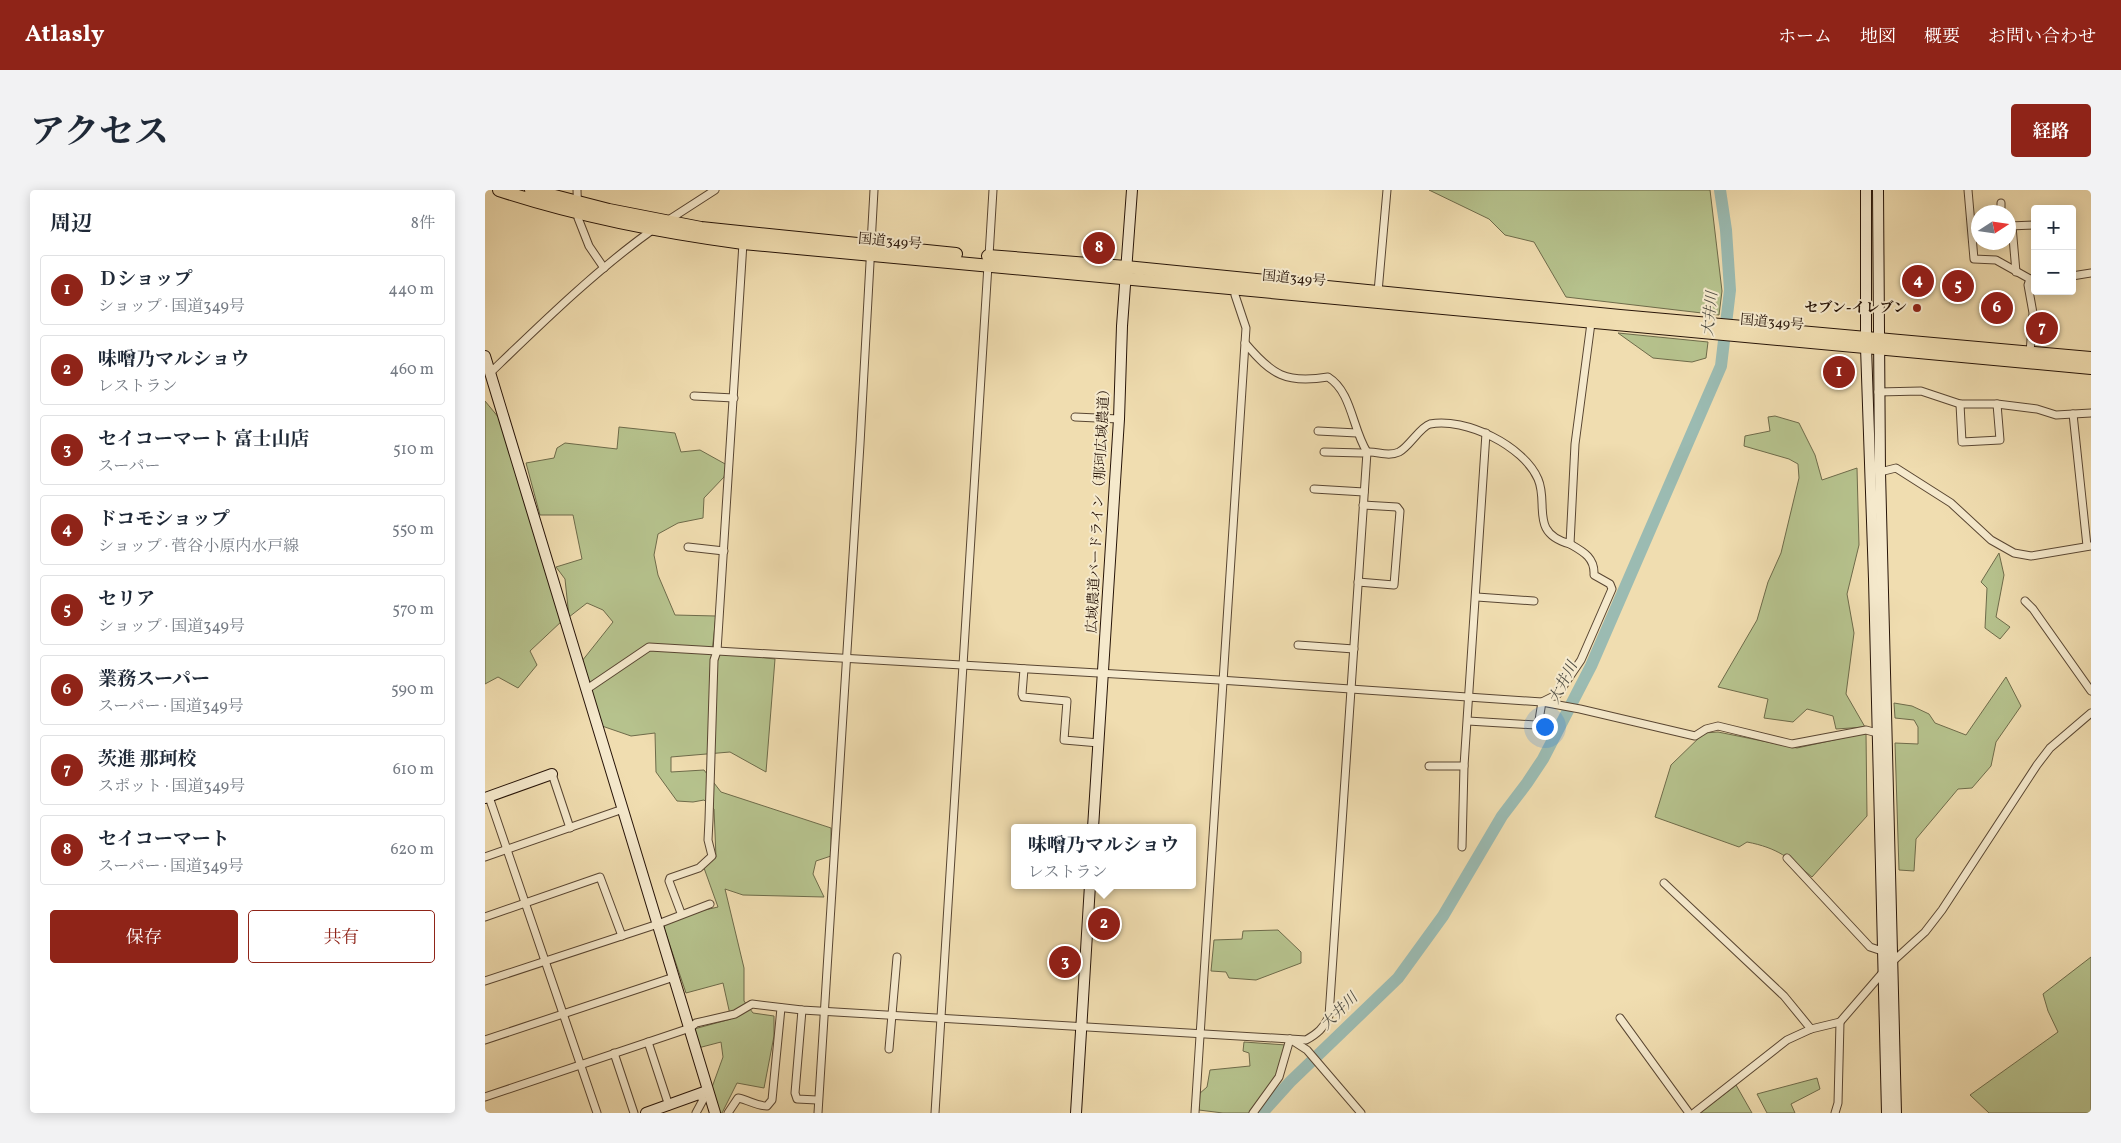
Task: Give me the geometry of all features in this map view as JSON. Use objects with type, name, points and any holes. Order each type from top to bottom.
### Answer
[{"type":"highway","name":"国道349号","points":[[499,190],[579,208],[744,234],[870,251]]},
{"type":"highway","name":"国道349号","points":[[531,190],[579,208],[654,230],[743,243],[988,260],[1236,284],[1591,323],[1735,330],[1872,343],[2091,368]]},
{"type":"highway","name":"国道349号","points":[[1236,284],[1378,292],[1715,329]]},
{"type":"highway","name":"国道349号","points":[[1872,343],[2091,358]]},
{"type":"street","points":[[577,190],[578,218],[589,246],[604,268]]},
{"type":"street","points":[[490,373],[540,324],[604,268],[654,230],[715,190]]},
{"type":"street","points":[[818,1113],[817,1100],[874,190]]},
{"type":"street","points":[[935,1113],[993,190]]},
{"type":"street","name":"広域農道バードライン（那珂広域農道）","points":[[1093,824],[1119,419],[1125,274],[1132,190]]},
{"type":"street","points":[[1378,292],[1387,190]]},
{"type":"street","points":[[1865,190],[1872,343],[1881,734],[1891,964],[1895,1113]]},
{"type":"street","points":[[1878,190],[1872,343],[1878,392],[1882,951],[1887,1113]]},
{"type":"street","points":[[1968,190],[1971,206]]},
{"type":"street","points":[[2016,226],[2031,226]]},
{"type":"street","points":[[681,913],[669,881],[670,878],[699,868],[712,856],[709,840],[709,810],[714,660],[717,651],[724,551],[743,243]]},
{"type":"street","points":[[1974,250],[1974,259],[1996,260],[2031,279]]},
{"type":"street","points":[[2013,250],[2016,272]]},
{"type":"street","points":[[2076,275],[2091,273]]},
{"type":"street","points":[[2030,353],[2033,313],[2028,285],[2031,280]]},
{"type":"street","points":[[1195,1113],[1246,328],[1235,295],[1236,284]]},
{"type":"street","points":[[1570,544],[1575,444],[1591,323]]},
{"type":"street","points":[[485,1097],[690,1028],[696,1023],[735,1014],[752,1004],[802,1010],[1306,1040],[1315,1035],[1325,1025],[1329,1016],[1367,452],[1357,432],[1346,398],[1337,382],[1328,377],[1305,381],[1294,380],[1271,370],[1245,342]]},
{"type":"street","points":[[485,356],[690,1028],[703,1092],[703,1100],[696,1113]]},
{"type":"street","points":[[1878,392],[1921,391],[1960,404],[1997,404],[2037,409],[2056,415],[2091,413]]},
{"type":"street","points":[[694,396],[734,398]]},
{"type":"street","points":[[1960,404],[1962,442],[2000,440],[1997,404]]},
{"type":"street","points":[[1879,472],[1896,468],[1951,503],[1991,540],[2014,553],[2031,556],[2089,546],[2073,414]]},
{"type":"street","points":[[1075,418],[1119,419]]},
{"type":"street","points":[[1324,452],[1367,452],[1386,455],[1400,452],[1427,425],[1441,423],[1478,429],[1522,455],[1530,463],[1539,481],[1545,526],[1562,542],[1570,544],[1591,558],[1595,566],[1594,575],[1610,584],[1612,589],[1581,660],[1558,694],[1542,702]]},
{"type":"street","points":[[1318,430],[1357,432]]},
{"type":"street","points":[[1463,847],[1464,766],[1477,597],[1486,433]]},
{"type":"street","points":[[1314,489],[1364,492]]},
{"type":"street","points":[[1358,582],[1394,585],[1401,511],[1397,507],[1363,505]]},
{"type":"street","points":[[688,547],[724,551]]},
{"type":"street","points":[[1477,597],[1534,601]]},
{"type":"street","points":[[2025,601],[2033,609],[2091,691]]},
{"type":"street","points":[[1297,645],[1354,649]]},
{"type":"street","points":[[587,689],[649,647],[1222,680],[1542,702],[1695,736],[1706,729],[1718,726],[1792,744],[1866,730],[1881,734]]},
{"type":"street","points":[[1024,669],[1021,694],[1023,697],[1067,702],[1064,740],[1099,743]]},
{"type":"street","points":[[1468,721],[1535,725],[1539,720],[1542,702]]},
{"type":"street","points":[[1694,1113],[1787,1040],[1811,1029],[1840,1022],[1891,964],[1925,932],[1942,910],[2050,748],[2091,713]]},
{"type":"street","points":[[1429,766],[1464,766]]},
{"type":"street","points":[[570,828],[552,774],[487,797],[526,903],[597,1113]]},
{"type":"street","points":[[485,857],[623,809]]},
{"type":"street","points":[[1787,858],[1870,948],[1882,951]]},
{"type":"street","points":[[485,917],[600,877],[622,936]]},
{"type":"street","points":[[1664,883],[1784,996],[1811,1029]]},
{"type":"street","points":[[1076,1113],[1090,889]]},
{"type":"street","points":[[485,981],[658,924],[681,913],[709,904]]},
{"type":"street","points":[[889,1048],[897,957]]},
{"type":"street","points":[[485,1040],[675,977]]},
{"type":"street","points":[[728,1113],[738,1098],[747,1099],[758,1106],[767,1106],[772,1100],[781,1008]]},
{"type":"street","points":[[802,1010],[795,1093],[797,1099],[817,1100]]},
{"type":"street","points":[[1620,1018],[1689,1113]]},
{"type":"street","points":[[1835,1113],[1838,1103],[1840,1022]]},
{"type":"street","points":[[1290,1039],[1307,1050],[1361,1113]]},
{"type":"street","points":[[1253,1113],[1279,1077],[1290,1039]]},
{"type":"street","points":[[648,1042],[669,1106]]},
{"type":"street","points":[[614,1053],[634,1113]]},
{"type":"street","points":[[646,1113],[703,1092]]},
{"type":"street","points":[[703,1092],[715,1113]]},
{"type":"green space","points":[[1429,190],[1710,190],[1722,291],[1719,315],[1566,297],[1534,242],[1505,235],[1489,219]]},
{"type":"green space","points":[[1618,333],[1708,342],[1706,358],[1692,362],[1653,358]]},
{"type":"green space","points":[[485,401],[504,424],[563,620],[530,651],[537,665],[518,688],[498,677],[485,684]]},
{"type":"green space","points":[[1775,416],[1799,423],[1815,455],[1822,480],[1857,468],[1859,545],[1847,594],[1854,633],[1846,694],[1865,727],[1836,729],[1833,716],[1807,709],[1793,722],[1764,718],[1768,699],[1718,687],[1757,620],[1768,582],[1781,553],[1799,478],[1798,464],[1789,459],[1744,446],[1745,436],[1770,431],[1768,417]]},
{"type":"green space","points":[[619,427],[675,433],[681,452],[700,450],[727,465],[724,477],[704,498],[703,518],[678,523],[658,534],[654,555],[658,575],[675,615],[716,616],[712,652],[775,659],[766,772],[730,752],[671,757],[671,772],[704,770],[721,792],[831,828],[831,856],[816,861],[813,874],[824,897],[743,895],[725,889],[744,968],[744,1001],[753,1013],[774,1016],[774,1036],[764,1088],[737,1083],[722,1113],[720,1113],[711,1090],[723,1057],[721,1042],[698,1048],[694,1029],[731,1019],[723,983],[686,993],[663,925],[687,914],[718,907],[704,868],[716,857],[714,809],[704,800],[693,802],[677,801],[656,772],[655,733],[631,736],[602,726],[582,661],[613,622],[603,610],[587,603],[569,617],[565,579],[556,567],[582,559],[573,515],[540,515],[526,463],[554,458],[557,448],[565,443],[617,449]]},
{"type":"green space","points":[[1999,553],[2004,575],[1996,617],[2010,627],[2000,639],[1985,628],[1987,588],[1981,582]]},
{"type":"green space","points":[[2006,677],[2021,706],[1996,742],[1991,766],[1972,788],[1958,789],[1916,839],[1914,871],[1899,870],[1895,743],[1918,744],[1918,727],[1914,720],[1895,718],[1894,703],[1912,706],[1929,714],[1935,723],[1966,735]]},
{"type":"green space","points":[[1718,732],[1797,748],[1866,733],[1867,816],[1812,877],[1789,859],[1767,847],[1747,842],[1739,847],[1655,817],[1671,765],[1704,733]]},
{"type":"green space","points":[[1278,930],[1301,952],[1301,963],[1256,980],[1229,978],[1226,972],[1211,971],[1214,940],[1242,939],[1243,931]]},
{"type":"green space","points":[[2091,957],[2091,1113],[1989,1113],[1970,1095],[2058,1032],[2048,1011],[2043,994]]},
{"type":"green space","points":[[1244,1042],[1286,1045],[1277,1075],[1249,1113],[1223,1113],[1199,1110],[1199,1094],[1207,1087],[1210,1070],[1250,1066],[1249,1053],[1243,1051]]},
{"type":"green space","points":[[1817,1078],[1820,1089],[1791,1104],[1795,1113],[1767,1113],[1757,1094]]},
{"type":"green space","points":[[1736,1085],[1752,1113],[1700,1113]]},
{"type":"waterway","name":"大井川","points":[[1262,1113],[1290,1082],[1398,978],[1443,916],[1502,816],[1543,759],[1591,666],[1721,366],[1730,290],[1726,230],[1720,190]]},
{"type":"place","name":"セイコーマート","points":[[1099,248]]},
{"type":"place","name":"ドコモショップ","points":[[1918,281]]},
{"type":"place","name":"セリア","points":[[1958,286]]},
{"type":"place","name":"セブン-イレブン","points":[[1917,308]]},
{"type":"place","name":"業務スーパー","points":[[1997,308]]},
{"type":"place","name":"茨進 那珂校","points":[[2042,328]]},
{"type":"place","name":"Ｄショップ","points":[[1839,372]]},
{"type":"place","name":"味噌乃マルショウ","points":[[1104,924]]},
{"type":"place","name":"セイコーマート 富士山店","points":[[1065,962]]}]
